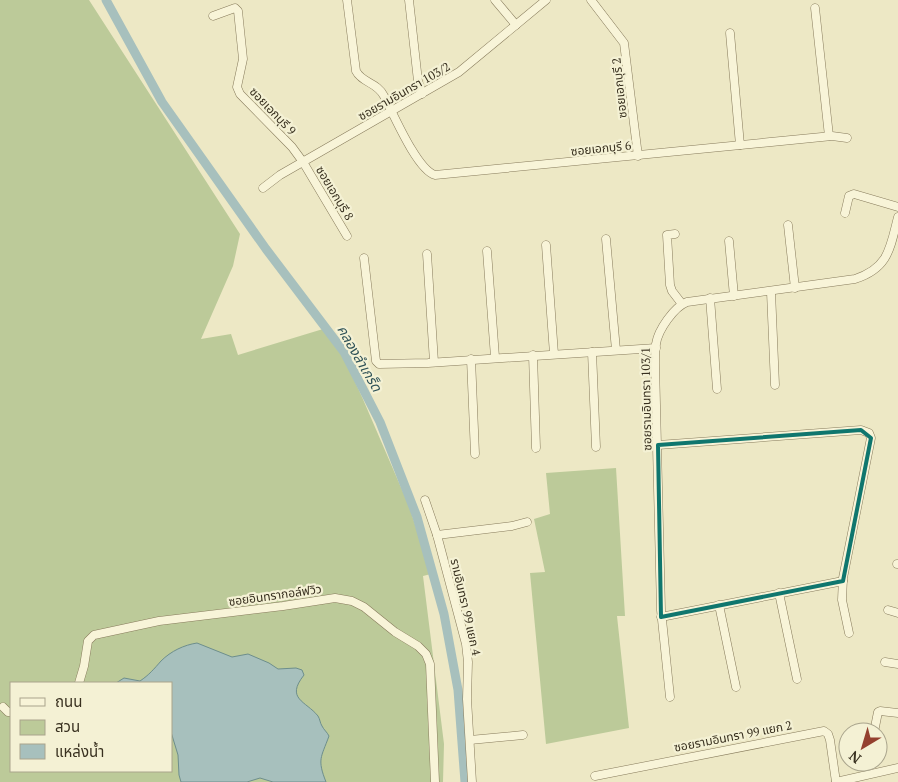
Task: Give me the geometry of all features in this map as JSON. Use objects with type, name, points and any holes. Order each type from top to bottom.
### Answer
[{"type":"street","name":"ซอยเอกบุรี 6","points":[[347,0],[356,71],[363,79],[378,87],[418,160],[426,171],[435,175],[830,136],[847,138]]},
{"type":"street","points":[[409,0],[418,81],[422,94]]},
{"type":"street","points":[[495,0],[516,25]]},
{"type":"street","name":"ซอยรามอินทรา 103/2","points":[[262,188],[280,175],[459,72],[546,0]]},
{"type":"street","name":"ซอยเอกบุรี 2","points":[[591,0],[624,43],[638,156]]},
{"type":"street","name":"ซอยเอกบุรี 9","points":[[213,16],[235,8],[238,11],[243,59],[237,87],[244,99],[292,147],[303,162]]},
{"type":"street","points":[[815,8],[830,136]]},
{"type":"street","points":[[730,33],[740,145]]},
{"type":"street","name":"ซอยเอกบุรี 8","points":[[303,162],[347,236]]},
{"type":"street","points":[[845,213],[849,196],[854,194],[898,207]]},
{"type":"street","points":[[675,234],[667,235],[669,273],[672,291],[682,304],[710,298],[771,292],[855,279],[872,273],[884,260],[898,217]]},
{"type":"street","points":[[788,225],[795,288]]},
{"type":"street","points":[[606,239],[616,350]]},
{"type":"street","points":[[729,241],[734,296]]},
{"type":"street","points":[[546,245],[554,354]]},
{"type":"street","points":[[487,251],[495,358]]},
{"type":"street","points":[[427,254],[434,362]]},
{"type":"street","points":[[364,258],[376,361],[384,365],[656,348]]},
{"type":"street","points":[[771,292],[775,385]]},
{"type":"street","points":[[710,298],[717,389]]},
{"type":"street","name":"ซอยรามอินทรา 103/1","points":[[670,697],[662,616],[655,364],[656,342],[670,316],[682,304]]},
{"type":"street","points":[[592,352],[596,447]]},
{"type":"street","points":[[533,355],[536,448]]},
{"type":"street","points":[[471,360],[475,454]]},
{"type":"street","points":[[658,445],[866,431],[870,438],[843,581],[842,600],[849,633]]},
{"type":"street","name":"รามอินทรา 99 แยก 4","points":[[425,500],[438,535],[466,644],[472,782]]},
{"type":"street","points":[[438,535],[512,526],[527,522]]},
{"type":"street","points":[[662,616],[843,581]]},
{"type":"street","points":[[779,593],[797,679]]},
{"type":"street","name":"ซอยอินทรากอล์ฟวิว","points":[[79,682],[88,642],[94,635],[159,621],[283,606],[320,599],[336,598],[352,601],[418,646],[426,654],[430,664],[435,782]]},
{"type":"street","points":[[719,605],[736,687]]},
{"type":"street","points":[[888,610],[898,612]]},
{"type":"street","points":[[884,662],[898,664]]},
{"type":"street","points":[[3,707],[10,712]]},
{"type":"street","points":[[876,722],[880,710],[898,714]]},
{"type":"street","name":"ซอยรามอินทรา 99 แยก 2","points":[[595,776],[824,730],[830,740],[836,782]]},
{"type":"street","points":[[470,740],[523,735]]},
{"type":"street","points":[[836,782],[898,768]]},
{"type":"highlighted area","points":[[861,430],[871,438],[843,581],[661,617],[658,445]]},
{"type":"green space","points":[[0,0],[89,0],[240,234],[233,266],[201,339],[231,334],[238,355],[323,329],[343,356],[409,506],[431,574],[423,576],[444,744],[443,782],[0,782]]},
{"type":"green space","points":[[616,468],[625,616],[617,616],[629,728],[546,744],[530,573],[545,572],[534,519],[550,514],[546,473]]},
{"type":"water","points":[[197,643],[232,657],[248,654],[278,669],[296,668],[302,670],[304,675],[296,689],[297,695],[318,716],[321,725],[329,736],[321,759],[326,782],[273,782],[260,778],[247,782],[181,782],[178,755],[172,735],[172,682],[118,682],[124,678],[140,681],[169,654],[187,645]]},
{"type":"waterway","name":"คลองลำเกร็ด","points":[[106,0],[162,102],[266,249],[344,352],[380,422],[417,517],[444,614],[458,690],[465,782]]}]
